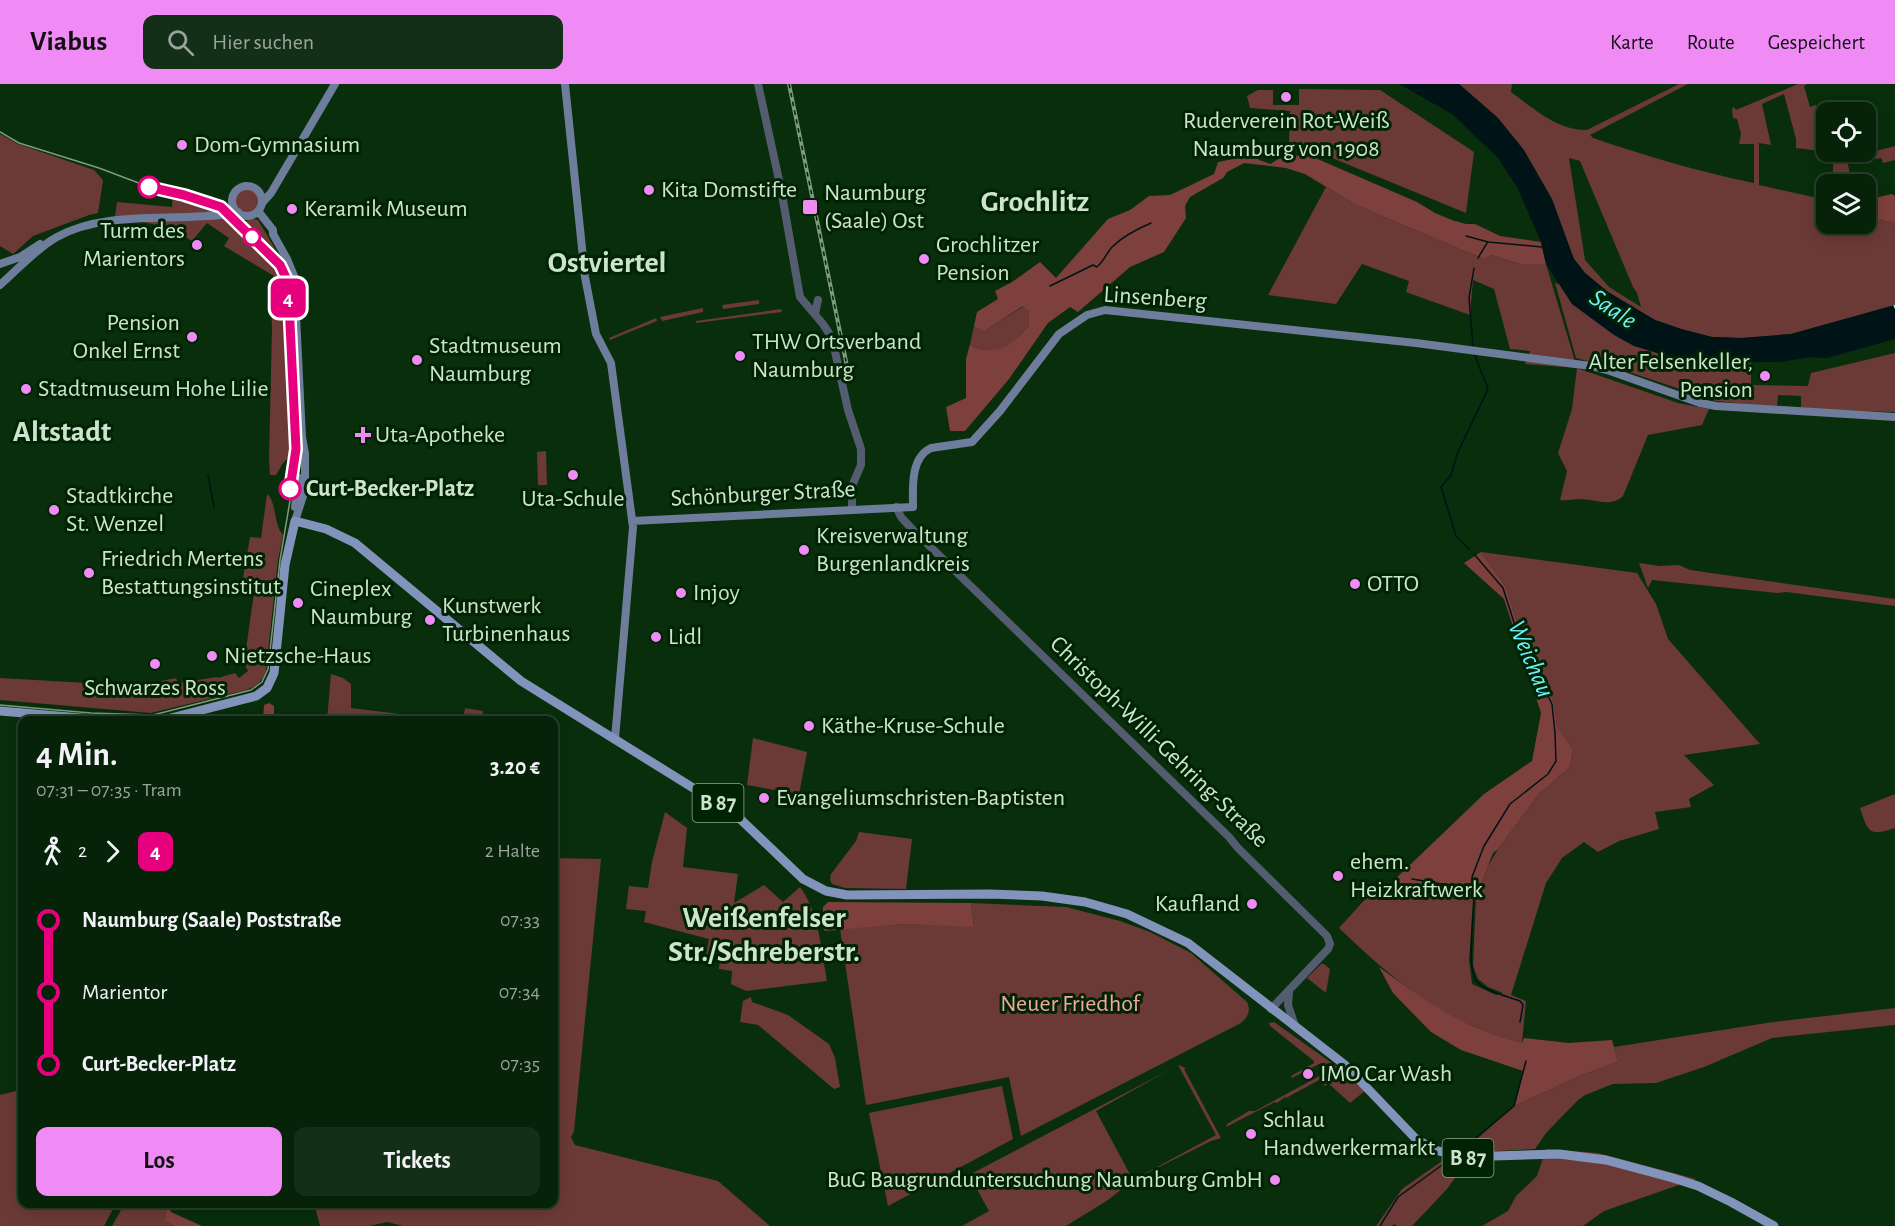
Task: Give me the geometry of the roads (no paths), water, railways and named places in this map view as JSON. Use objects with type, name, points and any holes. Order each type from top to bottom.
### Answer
[{"type":"main road","points":[[0,285],[20,261],[52,240],[80,227],[103,222],[238,212],[249,216],[271,193],[335,84]]},
{"type":"main road","points":[[565,84],[585,277],[598,340],[611,363],[632,521],[632,546],[615,739]]},
{"type":"main road","points":[[178,716],[256,696],[263,693],[269,685],[273,673],[288,549],[303,496],[305,477],[294,276],[273,230],[267,224],[260,207],[262,196],[258,190],[251,186],[240,188],[233,195],[233,204],[230,209],[222,214]]},
{"type":"main road","points":[[258,190],[273,188]]},
{"type":"main road","points":[[233,204],[238,212]]},
{"type":"main road","points":[[0,264],[20,261]]},
{"type":"main road","name":"Linsenberg","points":[[896,507],[913,507],[914,470],[925,451],[931,448],[972,442],[1000,411],[1059,334],[1094,312],[1116,310],[1443,346],[1597,367],[1711,405],[1895,417]]},
{"type":"main road","name":"Schönburger Straße","points":[[632,521],[896,507]]},
{"type":"main road","name":"B 87","points":[[295,520],[326,529],[355,543],[521,681],[735,814],[799,875],[822,889],[854,896],[990,894],[1042,896],[1085,902],[1127,914],[1174,934],[1188,943],[1360,1078],[1416,1139],[1441,1153],[1474,1158],[1548,1154],[1596,1158],[1698,1186],[1774,1226]]},
{"type":"main road","points":[[0,711],[58,716]]},
{"type":"street","points":[[758,84],[781,189],[799,291],[804,302],[832,338],[848,410],[862,453],[861,465],[852,486],[852,510]]},
{"type":"street","points":[[815,314],[818,300]]},
{"type":"street","name":"Christoph-Willi-Gehring-Straße","points":[[896,507],[901,517],[912,529],[1326,933],[1330,941],[1328,949],[1271,1009]]},
{"type":"street","points":[[1289,992],[1288,1005],[1295,1027]]},
{"type":"water","name":"Saale","points":[[1399,84],[1459,84],[1498,118],[1524,150],[1552,199],[1574,259],[1585,273],[1608,292],[1655,320],[1712,337],[1742,338],[1791,334],[1895,305],[1895,339],[1827,358],[1811,357],[1779,362],[1673,358],[1634,346],[1614,335],[1572,304],[1546,264],[1541,242],[1518,189],[1498,158],[1452,114]]},
{"type":"waterway","points":[[1050,286],[1093,265],[1097,267],[1116,243],[1151,223]]},
{"type":"waterway","name":"Weichau","points":[[1466,236],[1488,242],[1542,247]]},
{"type":"waterway","name":"Weichau","points":[[1478,258],[1487,243]]},
{"type":"waterway","name":"Weichau","points":[[1473,346],[1469,298],[1474,268]]},
{"type":"waterway","name":"Weichau","points":[[1469,549],[1456,536],[1441,487],[1451,475],[1458,452],[1488,389],[1474,353]]},
{"type":"waterway","points":[[208,475],[214,507]]},
{"type":"waterway","name":"Weichau","points":[[1473,889],[1472,877],[1484,846],[1510,804],[1548,774],[1556,761],[1552,704],[1519,638],[1503,588],[1474,554]]},
{"type":"waterway","points":[[1412,879],[1471,887]]},
{"type":"waterway","name":"Weichau","points":[[1474,893],[1471,940],[1474,975],[1477,982],[1486,988],[1520,1001],[1523,1005],[1520,1022]]},
{"type":"waterway","name":"Weichau","points":[[1458,1153],[1514,1106],[1526,1061]]},
{"type":"waterway","name":"Weichau","points":[[1380,1226],[1398,1197],[1449,1160]]},
{"type":"tram line","points":[[0,132],[19,143],[99,168],[152,188],[218,205],[282,266],[288,284],[295,449],[295,471],[280,560],[268,669],[262,682],[251,690],[153,715],[91,713],[0,705]]},
{"type":"tram line","name":"4","points":[[149,187],[214,203],[221,207],[283,268],[288,282],[296,449],[290,489]]},
{"type":"railway","points":[[789,84],[849,376]]},
{"type":"place","name":"Ruderverein Rot-Weiß Naumburg von 1908","points":[[1286,97]]},
{"type":"place","name":"Dom-Gymnasium","points":[[182,145]]},
{"type":"place","name":"Kita Domstifte","points":[[649,190]]},
{"type":"place","name":"Naumburg (Saale) Ost","points":[[810,207]]},
{"type":"place","name":"Keramik Museum","points":[[292,209]]},
{"type":"place","name":"Turm des Marientors","points":[[197,245]]},
{"type":"place","name":"Grochlitzer Pension","points":[[924,259]]},
{"type":"place","name":"Pension Onkel Ernst","points":[[192,337]]},
{"type":"place","name":"THW Ortsverband Naumburg","points":[[740,356]]},
{"type":"place","name":"Stadtmuseum Naumburg","points":[[417,360]]},
{"type":"place","name":"Alter Felsenkeller, Pension","points":[[1765,376]]},
{"type":"place","name":"Stadtmuseum Hohe Lilie","points":[[26,389]]},
{"type":"place","name":"Uta-Apotheke","points":[[363,435]]},
{"type":"place","name":"Uta-Schule","points":[[573,475]]},
{"type":"place","name":"Curt-Becker-Platz","points":[[290,489]]},
{"type":"place","name":"Stadtkirche St. Wenzel","points":[[54,510]]},
{"type":"place","name":"Kreisverwaltung Burgenlandkreis","points":[[804,550]]},
{"type":"place","name":"Friedrich Mertens Bestattungsinstitut","points":[[89,573]]},
{"type":"place","name":"OTTO","points":[[1355,584]]},
{"type":"place","name":"Injoy","points":[[681,593]]},
{"type":"place","name":"Cineplex Naumburg","points":[[298,603]]},
{"type":"place","name":"Kunstwerk Turbinenhaus","points":[[430,620]]},
{"type":"place","name":"Lidl","points":[[656,637]]},
{"type":"place","name":"Nietzsche-Haus","points":[[212,656]]},
{"type":"place","name":"Schwarzes Ross","points":[[155,664]]},
{"type":"place","name":"Käthe-Kruse-Schule","points":[[809,726]]},
{"type":"place","name":"Evangeliumschristen-Baptisten","points":[[764,798]]},
{"type":"place","name":"ehem. Heizkraftwerk","points":[[1338,876]]},
{"type":"place","name":"Kaufland","points":[[1252,904]]},
{"type":"place","name":"IMO Car Wash","points":[[1308,1074]]},
{"type":"place","name":"Schlau Handwerkermarkt","points":[[1251,1134]]},
{"type":"place","name":"BuG Baugrunduntersuchung Naumburg GmbH","points":[[1275,1180]]},
{"type":"district","name":"Grochlitz","points":[[1035,202]]},
{"type":"district","name":"Ostviertel","points":[[607,263]]},
{"type":"district","name":"Altstadt","points":[[62,432]]},
{"type":"district","name":"Weißenfelser Str./Schreberstr.","points":[[764,935]]},
{"type":"park label","name":"Neuer Friedhof","points":[[1070,1004]]}]
